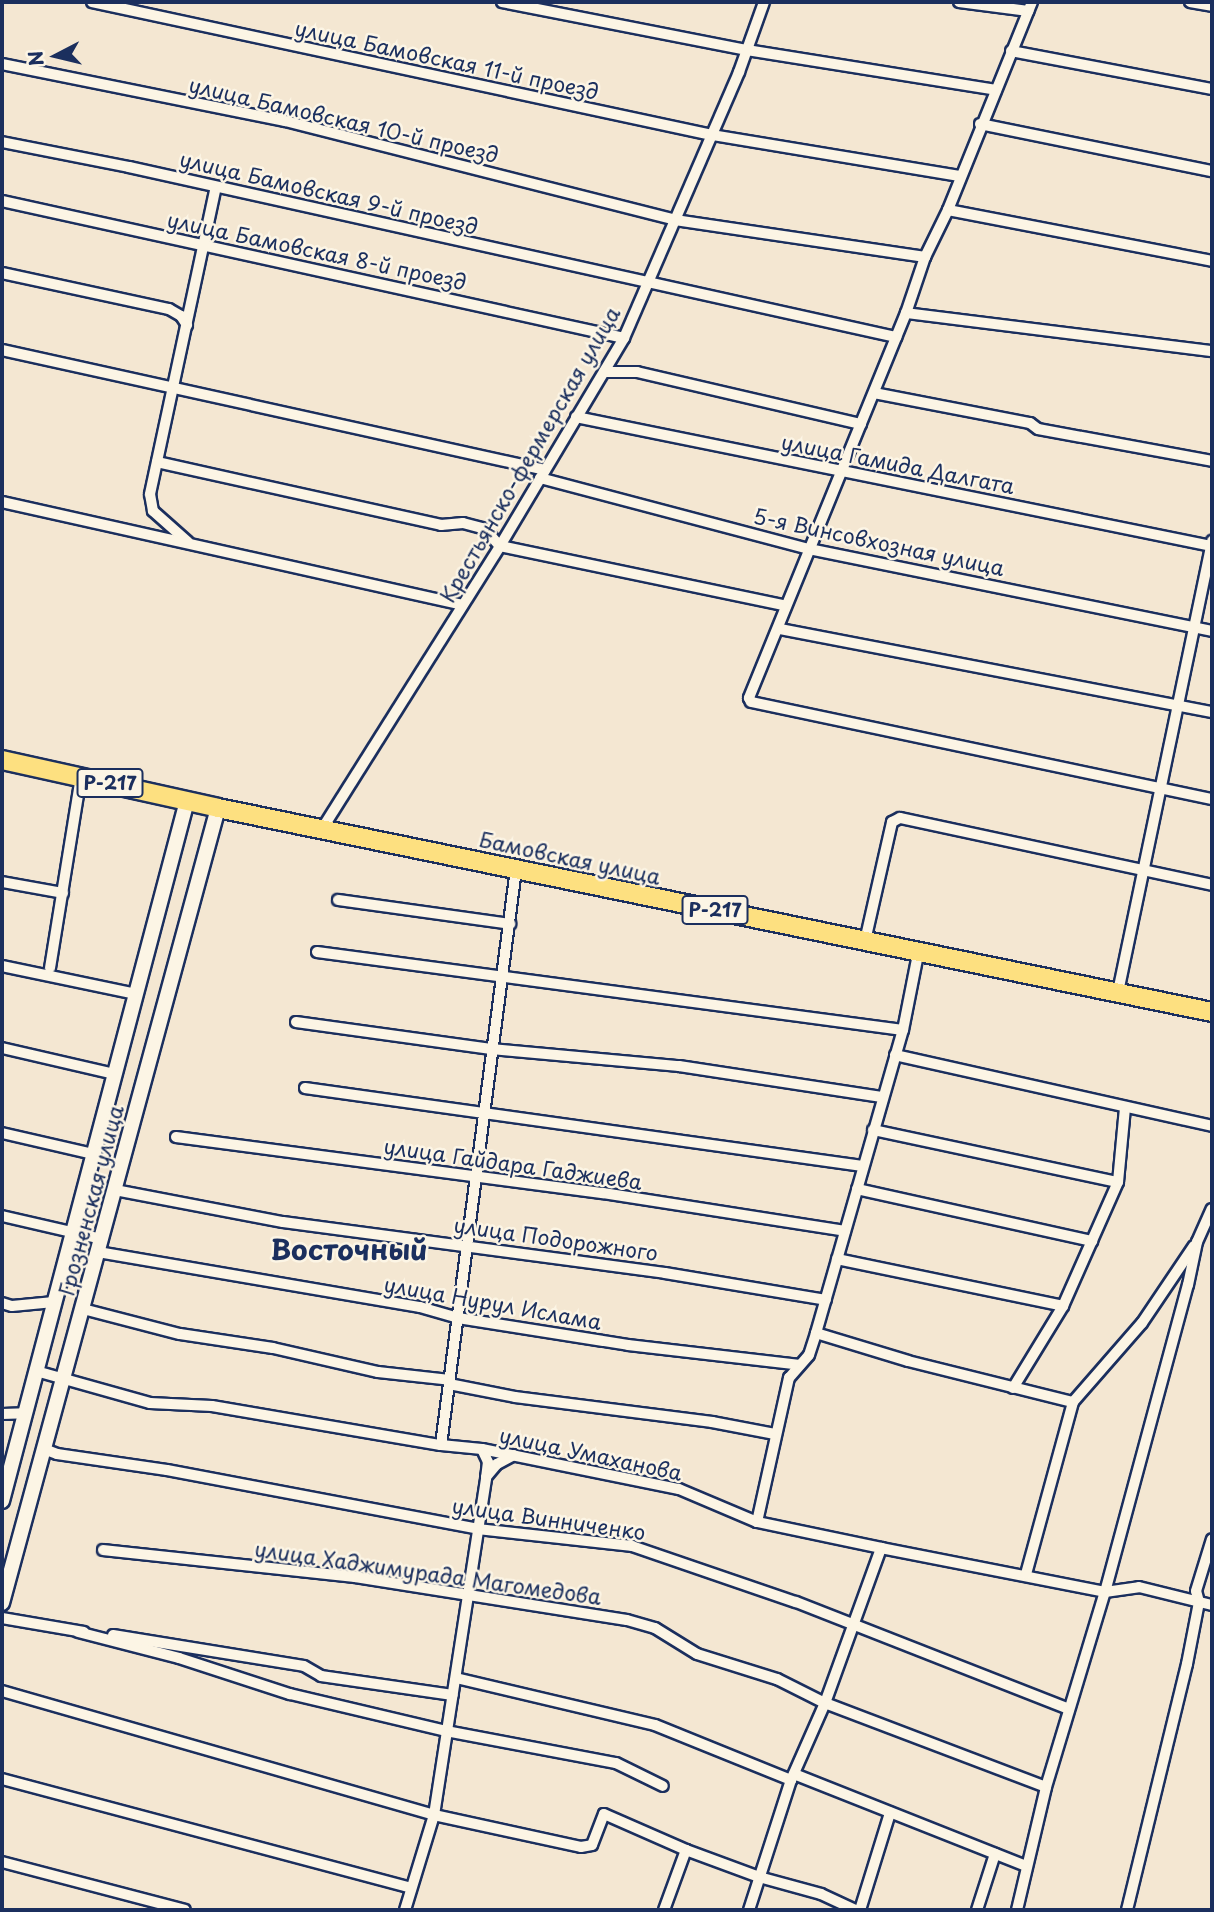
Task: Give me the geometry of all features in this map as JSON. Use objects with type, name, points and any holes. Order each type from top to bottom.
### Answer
[{"type":"highway","name":"Бамовская улица","points":[[2,760],[218,808],[918,954],[1212,1012]]},
{"type":"street","name":"улица Бамовская 11-й проезд","points":[[92,2],[712,135],[961,176]]},
{"type":"street","points":[[502,2],[747,50],[996,90]]},
{"type":"street","name":"Крестьянско-фермерская улица","points":[[322,829],[500,546],[624,338],[712,135],[764,2]]},
{"type":"street","points":[[958,2],[1030,7],[948,210],[925,257],[906,313],[786,606],[780,629],[749,698],[751,702],[1212,799]]},
{"type":"street","points":[[1190,2],[1212,6]]},
{"type":"street","points":[[1011,51],[1212,89]]},
{"type":"street","name":"улица Бамовская 10-й проезд","points":[[2,64],[285,121],[676,220],[925,257]]},
{"type":"street","points":[[981,124],[1212,171]]},
{"type":"street","name":"улица Бамовская 9-й проезд","points":[[2,142],[896,337]]},
{"type":"street","points":[[188,542],[158,517],[150,504],[216,187]]},
{"type":"street","name":"улица Бамовская 8-й проезд","points":[[2,201],[624,338]]},
{"type":"street","points":[[948,210],[1212,261]]},
{"type":"street","points":[[2,273],[169,309],[181,316],[187,325]]},
{"type":"street","points":[[906,313],[1212,351]]},
{"type":"street","name":"5-я Винсовхозная улица","points":[[2,350],[543,474],[809,549],[1212,631]]},
{"type":"street","points":[[604,372],[637,372],[861,424]]},
{"type":"street","points":[[874,393],[1030,423],[1038,429],[1212,461]]},
{"type":"street","name":"улица Гамида Далгата","points":[[576,417],[1212,545]]},
{"type":"street","points":[[158,462],[441,525],[463,523],[485,529],[500,546],[786,606]]},
{"type":"street","points":[[2,502],[463,605]]},
{"type":"street","points":[[1118,992],[1212,545]]},
{"type":"street","points":[[780,629],[1212,712]]},
{"type":"street","points":[[50,968],[81,777]]},
{"type":"street","name":"Грозненская улица","points":[[2,1501],[187,801]]},
{"type":"street","name":"Грозненская улица","points":[[2,1603],[218,808]]},
{"type":"street","points":[[865,941],[892,822],[900,818],[1212,885]]},
{"type":"street","points":[[441,1445],[516,869]]},
{"type":"street","points":[[2,882],[63,893]]},
{"type":"street","points":[[338,900],[510,924]]},
{"type":"street","points":[[317,952],[902,1030]]},
{"type":"street","points":[[757,1522],[789,1378],[809,1355],[816,1333],[902,1030],[918,954]]},
{"type":"street","points":[[2,966],[136,994]]},
{"type":"street","points":[[296,1021],[491,1049],[679,1066],[882,1097]]},
{"type":"street","points":[[2,1048],[115,1074]]},
{"type":"street","points":[[895,1055],[1212,1126]]},
{"type":"street","points":[[305,1088],[863,1166]]},
{"type":"street","points":[[1013,1388],[1063,1306],[1118,1182],[1125,1108]]},
{"type":"street","points":[[873,1129],[1118,1182]]},
{"type":"street","points":[[2,1133],[93,1154]]},
{"type":"street","name":"улица Гайдара Гаджиева","points":[[176,1137],[603,1193],[845,1231]]},
{"type":"street","points":[[856,1189],[1091,1241]]},
{"type":"street","name":"улица Подорожного","points":[[115,1190],[283,1222],[665,1273],[826,1300]]},
{"type":"street","points":[[1017,1910],[1046,1787],[1105,1592],[1197,1242],[1212,1209]]},
{"type":"street","points":[[2,1216],[73,1232]]},
{"type":"street","name":"улица Нурул Ислама","points":[[73,1232],[100,1246],[420,1307],[458,1318],[628,1345],[800,1365]]},
{"type":"street","points":[[1026,1574],[1073,1402],[1142,1323],[1197,1242]]},
{"type":"street","points":[[837,1259],[1063,1306]]},
{"type":"street","points":[[2,1303],[12,1306],[54,1301]]},
{"type":"street","points":[[83,1309],[180,1334],[272,1348],[515,1397],[712,1422],[775,1434]]},
{"type":"street","points":[[816,1333],[908,1361],[1073,1402]]},
{"type":"street","name":"улица Умаханова","points":[[36,1371],[150,1403],[212,1406],[514,1455],[679,1489],[757,1522],[1105,1592],[1139,1587],[1212,1605]]},
{"type":"street","points":[[2,1414],[25,1413]]},
{"type":"street","name":"улица Винниченко","points":[[44,1449],[57,1454],[167,1471],[478,1529],[632,1546],[853,1624],[1069,1709]]},
{"type":"street","points":[[405,1910],[434,1815],[486,1478],[488,1462],[482,1449]]},
{"type":"street","points":[[486,1478],[497,1464],[514,1455]]},
{"type":"street","points":[[1128,1910],[1199,1602],[1196,1591],[1212,1539]]},
{"type":"street","points":[[749,1910],[793,1777],[825,1703],[881,1548]]},
{"type":"street","name":"улица Хаджимурада Магомедова","points":[[103,1550],[355,1577],[627,1620],[655,1628],[697,1654],[777,1679],[825,1703],[1046,1787]]},
{"type":"street","points":[[2,1618],[78,1632],[179,1658],[290,1695],[446,1731],[616,1763],[663,1786]]},
{"type":"street","points":[[78,1632],[150,1639],[304,1666],[321,1676],[453,1695]]},
{"type":"street","points":[[456,1678],[655,1725],[1026,1866]]},
{"type":"street","points":[[2,1691],[434,1815],[582,1847],[592,1844],[604,1814],[686,1850],[759,1877],[821,1894],[858,1910],[890,1813]]},
{"type":"street","points":[[2,1779],[411,1888]]},
{"type":"street","points":[[664,1910],[686,1850]]},
{"type":"street","points":[[977,1910],[995,1854]]},
{"type":"street","points":[[2,1862],[185,1910]]},
{"type":"district","name":"Восточный","points":[[349,1249]]}]
